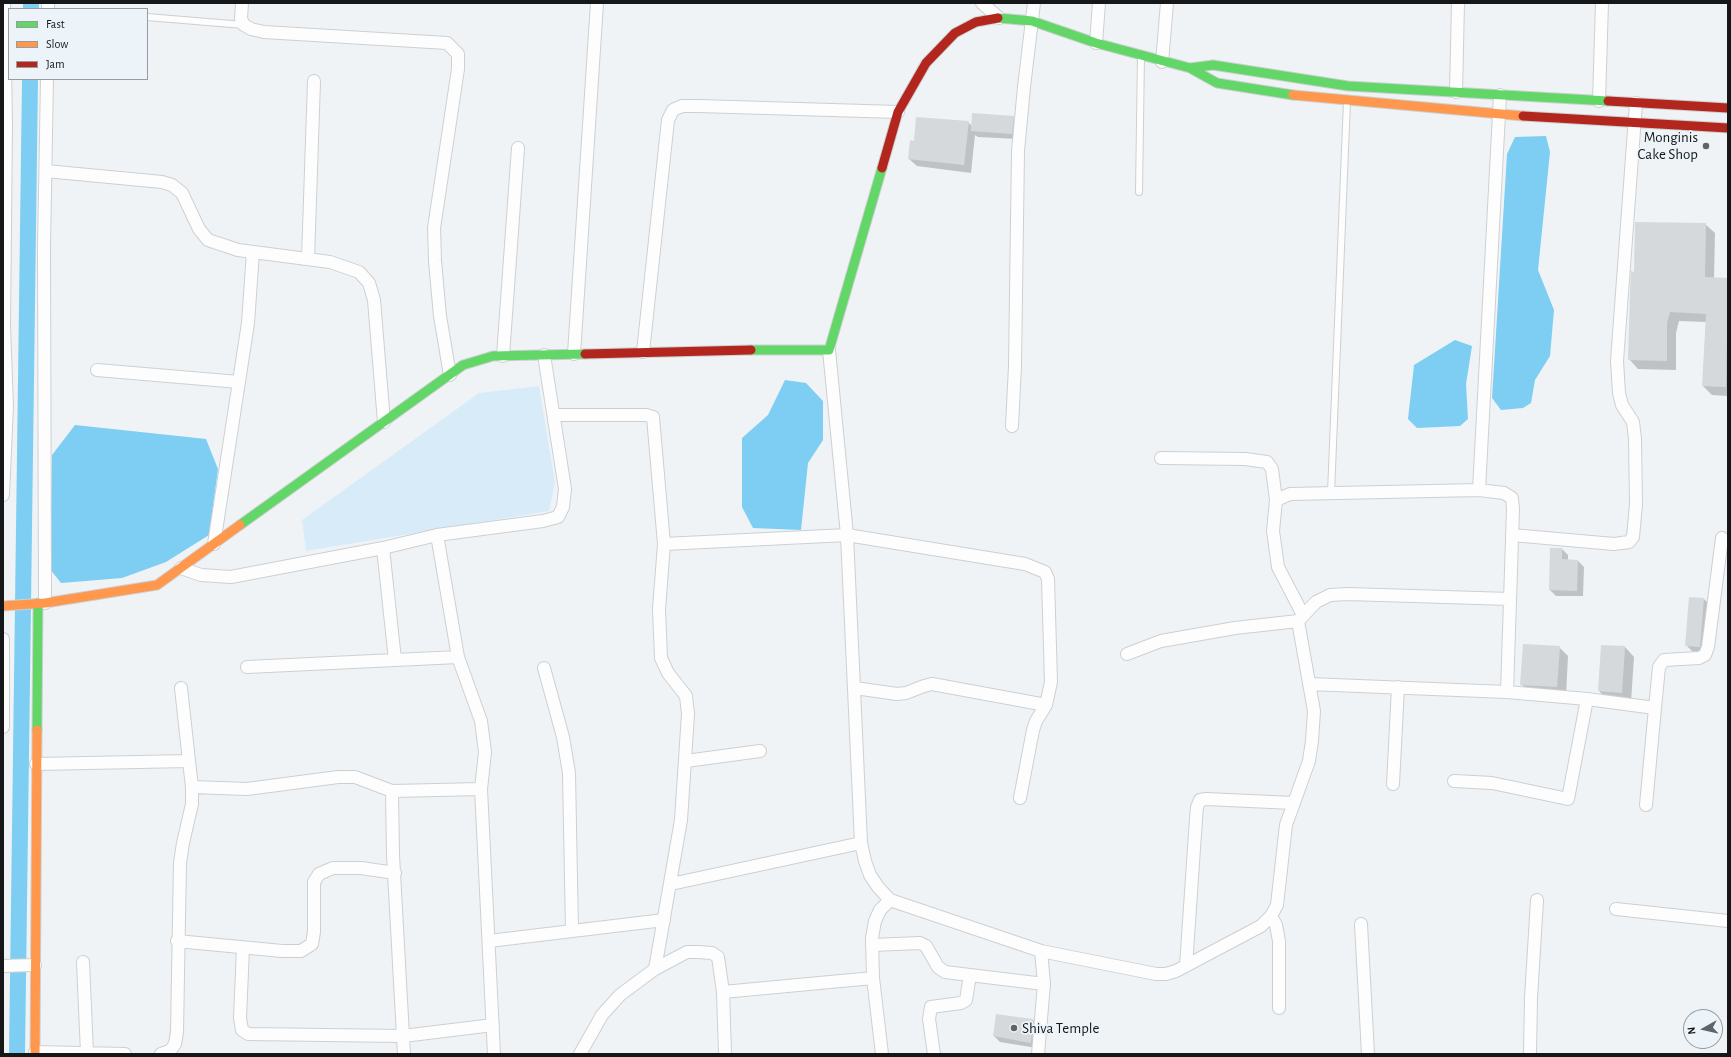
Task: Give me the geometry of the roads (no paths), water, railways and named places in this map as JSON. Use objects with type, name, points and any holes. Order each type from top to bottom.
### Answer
[{"type":"main road","points":[[3,606],[38,603],[157,585],[463,365],[493,356],[781,349],[829,350],[898,112],[926,62],[955,33],[976,22],[999,18],[1032,20],[1096,43],[1162,62],[1190,68],[1217,83],[1347,101],[1635,124],[1728,128]]},
{"type":"main road","points":[[1190,68],[1213,65],[1348,86],[1728,108]]},
{"type":"main road","points":[[34,1053],[31,965],[38,603]]},
{"type":"street","points":[[3,495],[7,406],[4,326],[6,124],[4,3]]},
{"type":"street","points":[[242,3],[241,19],[244,25],[264,32],[447,44],[458,54],[458,69],[434,228],[440,316],[450,375]]},
{"type":"street","points":[[574,354],[597,3]]},
{"type":"street","points":[[982,3],[999,18]]},
{"type":"street","points":[[1012,426],[1015,366],[1018,151],[1034,3]]},
{"type":"street","points":[[1096,43],[1099,3]]},
{"type":"street","points":[[1162,62],[1167,3]]},
{"type":"street","points":[[1456,92],[1458,3]]},
{"type":"street","points":[[1599,101],[1602,3]]},
{"type":"street","points":[[38,603],[47,80]]},
{"type":"street","points":[[308,259],[314,81]]},
{"type":"street","points":[[1479,490],[1500,95]]},
{"type":"street","points":[[1512,535],[1614,544],[1629,542],[1633,537],[1636,504],[1635,439],[1633,422],[1622,405],[1619,393],[1617,367],[1636,103]]},
{"type":"street","points":[[642,352],[668,120],[673,110],[682,106],[699,106],[898,112]]},
{"type":"street","points":[[503,356],[518,148]]},
{"type":"street","points":[[46,170],[162,182],[172,185],[182,193],[199,229],[208,240],[224,247],[330,262],[359,272],[369,283],[374,300],[384,422]]},
{"type":"street","points":[[214,544],[248,323],[252,252]]},
{"type":"street","points":[[829,350],[847,535],[861,843],[870,875],[878,888],[890,900],[1041,951],[1156,974],[1166,974],[1186,966],[1261,926],[1271,916],[1277,905],[1285,832],[1293,803],[1308,761],[1312,741],[1314,711],[1309,684],[1301,618],[1278,567],[1273,531],[1276,500],[1272,469],[1267,462],[1245,459],[1161,458]]},
{"type":"street","points":[[181,568],[201,576],[231,577],[384,548],[437,534],[543,522],[558,517],[563,507],[564,490],[544,355]]},
{"type":"street","points":[[97,370],[239,382]]},
{"type":"street","points":[[554,415],[646,415],[653,417],[664,544],[659,608],[661,658],[668,672],[686,696],[688,714],[681,820],[671,884],[655,968]]},
{"type":"street","points":[[1276,500],[1290,494],[1479,490],[1504,493],[1512,498],[1514,510],[1507,692]]},
{"type":"street","points":[[437,534],[458,657],[482,721],[485,752],[481,789],[494,1054]]},
{"type":"street","points":[[664,544],[847,535],[1018,563],[1045,572],[1048,578],[1052,654],[1051,682],[1046,705],[1036,721],[1033,730],[1020,798]]},
{"type":"street","points":[[1646,805],[1659,667],[1664,660],[1699,658],[1705,655],[1722,538]]},
{"type":"street","points":[[384,548],[395,660]]},
{"type":"street","points":[[1127,654],[1161,641],[1301,618],[1316,602],[1330,595],[1510,599]]},
{"type":"street","points":[[3,639],[3,727]]},
{"type":"street","points":[[246,667],[458,657]]},
{"type":"street","points":[[544,668],[563,737],[569,773],[572,931]]},
{"type":"street","points":[[1309,684],[1507,692],[1587,699],[1655,708]]},
{"type":"street","points":[[855,688],[897,694],[906,693],[924,686],[940,685],[1046,705]]},
{"type":"street","points":[[1393,784],[1398,687]]},
{"type":"street","points":[[161,1054],[170,1051],[175,1044],[180,863],[192,804],[192,787],[181,688]]},
{"type":"street","points":[[1454,781],[1492,783],[1568,799],[1587,699]]},
{"type":"street","points":[[686,761],[760,751]]},
{"type":"street","points":[[36,764],[189,761]]},
{"type":"street","points":[[192,787],[252,789],[338,777],[355,777],[392,790],[481,789]]},
{"type":"street","points":[[392,790],[404,1054]]},
{"type":"street","points":[[1186,966],[1197,807],[1200,800],[1293,803]]},
{"type":"street","points":[[671,884],[861,843]]},
{"type":"street","points":[[177,941],[243,948],[301,951],[312,944],[314,932],[314,882],[319,874],[333,868],[361,868],[395,873]]},
{"type":"street","points":[[882,1054],[873,978],[872,945],[875,921],[880,910],[890,900]]},
{"type":"street","points":[[1530,1054],[1532,975],[1537,900]]},
{"type":"street","points":[[1616,909],[1728,921]]},
{"type":"street","points":[[1271,916],[1276,925],[1279,941],[1279,1008]]},
{"type":"street","points":[[489,940],[664,920]]},
{"type":"street","points":[[1361,924],[1368,1054]]},
{"type":"street","points":[[872,945],[920,943],[926,946],[938,967],[945,972],[1044,984]]},
{"type":"street","points":[[243,948],[240,1018],[242,1030],[248,1034],[403,1036],[493,1025]]},
{"type":"street","points":[[1038,1054],[1044,984],[1041,951]]},
{"type":"street","points":[[580,1054],[602,1015],[620,995],[655,968],[687,952],[712,953],[718,957],[723,992],[725,1054]]},
{"type":"street","points":[[83,962],[87,1053]]},
{"type":"street","points":[[7,966],[31,965]]},
{"type":"street","points":[[934,1054],[929,1019],[931,1007],[961,1003],[966,1000],[970,975]]},
{"type":"street","points":[[723,992],[873,978]]},
{"type":"street","points":[[34,1053],[125,1054]]},
{"type":"lane","points":[[148,17],[244,25]]},
{"type":"lane","points":[[1139,192],[1141,55]]},
{"type":"lane","points":[[1331,493],[1347,101]]},
{"type":"water","points":[[1546,136],[1550,152],[1538,270],[1554,310],[1550,356],[1535,380],[1531,403],[1523,408],[1501,410],[1492,398],[1507,154],[1515,137]]},
{"type":"water","points":[[1455,340],[1472,346],[1466,384],[1468,419],[1460,426],[1417,428],[1408,419],[1414,365]]},
{"type":"water","points":[[785,380],[806,383],[823,401],[823,440],[808,463],[801,530],[753,528],[742,507],[742,438],[768,415]]},
{"type":"water","points":[[75,425],[206,439],[218,469],[209,535],[166,562],[122,578],[61,583],[50,569],[52,455]]},
{"type":"waterway","points":[[31,3],[31,8]]},
{"type":"waterway","points":[[17,1054],[30,80]]},
{"type":"place","name":"Monginis Cake Shop","points":[[1706,146]]},
{"type":"place","name":"Shiva Temple","points":[[1014,1028]]}]
